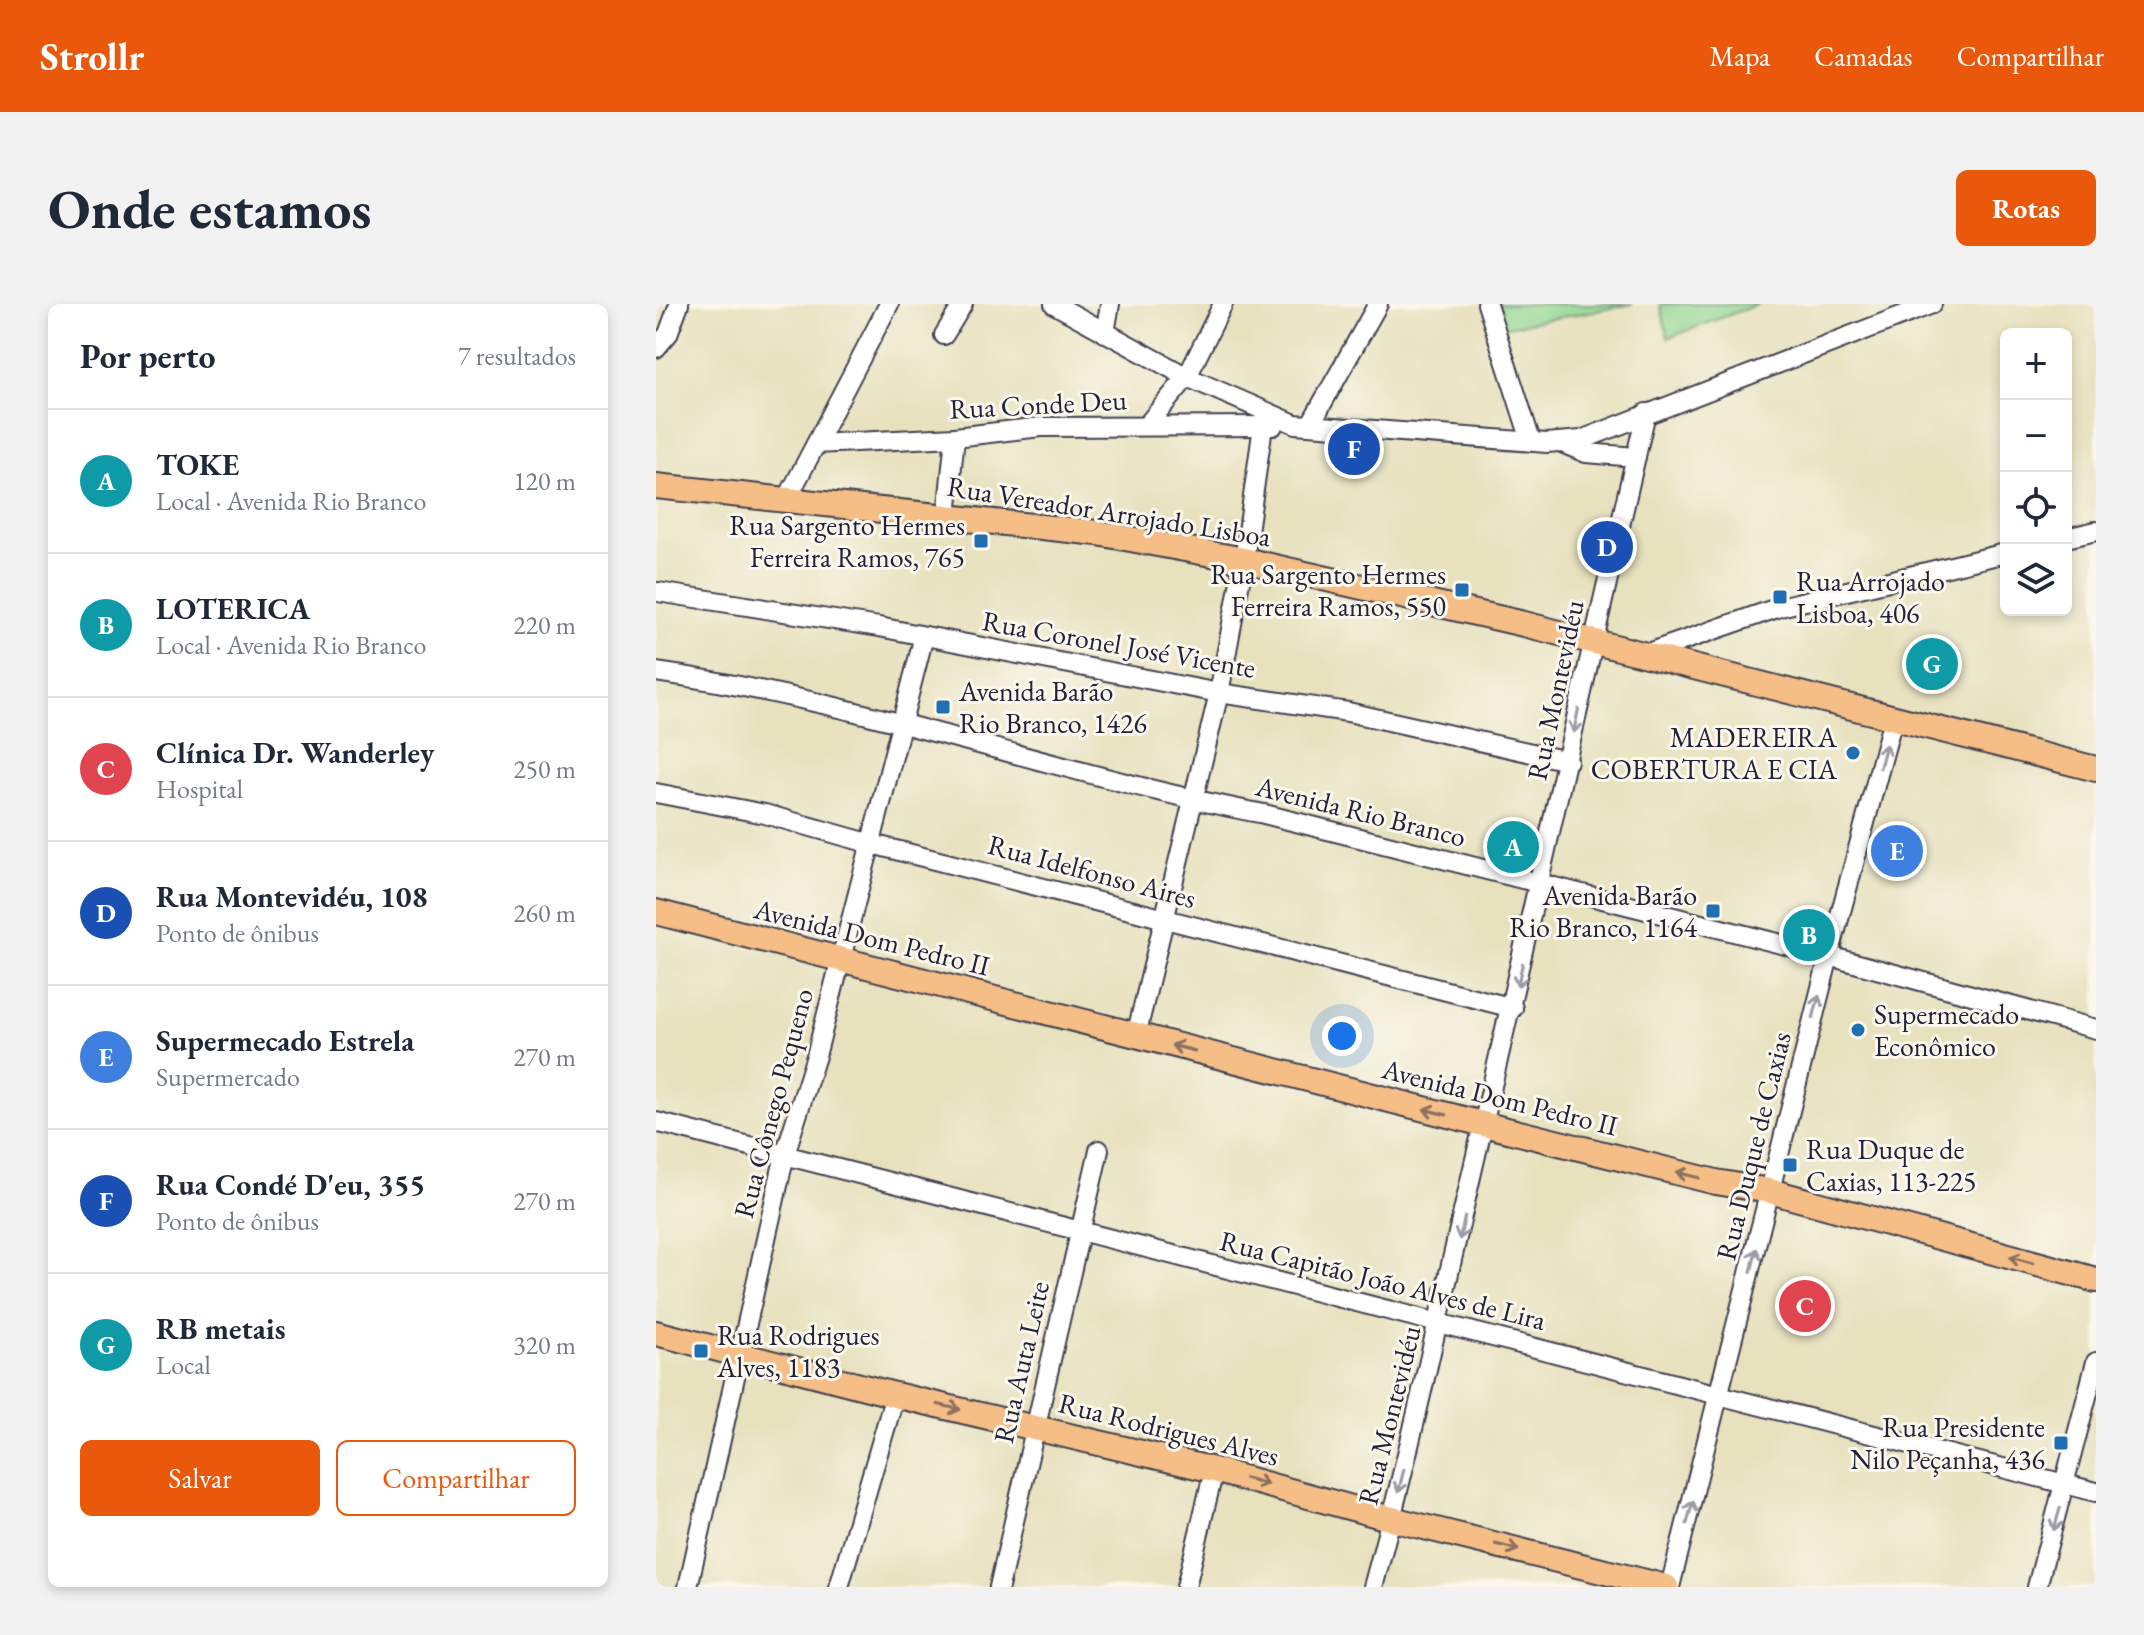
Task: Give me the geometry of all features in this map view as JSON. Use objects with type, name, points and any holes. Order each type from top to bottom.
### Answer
[{"type":"main road","name":"Rua Vereador Arrojado Lisboa","points":[[656,486],[1098,533],[1244,560],[1524,624],[1593,645],[2096,769]]},
{"type":"main road","name":"Avenida Dom Pedro II","points":[[656,912],[1483,1124],[1716,1182],[1770,1191],[2096,1280]]},
{"type":"main road","name":"Rua Rodrigues Alves","points":[[656,1333],[895,1395],[1214,1470],[1392,1519],[1668,1587]]},
{"type":"street","points":[[657,348],[668,334],[679,304]]},
{"type":"street","points":[[786,501],[889,304]]},
{"type":"street","points":[[944,335],[963,304]]},
{"type":"street","points":[[1054,304],[1187,377],[1302,424],[1562,443],[1581,440],[1932,304]]},
{"type":"street","points":[[1105,333],[1110,304]]},
{"type":"street","points":[[1146,426],[1187,377],[1223,304]]},
{"type":"street","points":[[1302,424],[1378,304]]},
{"type":"street","points":[[1487,304],[1531,441]]},
{"type":"street","name":"Rua Montevidéu","points":[[1373,1587],[1439,1326],[1483,1124],[1513,1008],[1646,413]]},
{"type":"street","name":"Rua Conde Deu","points":[[816,444],[955,437],[1041,427],[1302,424]]},
{"type":"street","points":[[1136,1036],[1162,918],[1219,693],[1244,560],[1263,426]]},
{"type":"street","points":[[947,515],[955,437]]},
{"type":"street","points":[[1562,443],[1586,453],[1636,457]]},
{"type":"street","points":[[2072,537],[2096,531]]},
{"type":"street","points":[[1640,655],[1780,607],[2000,554]]},
{"type":"street","name":"Rua Coronel José Vicente","points":[[658,592],[924,636],[1219,693],[1402,722],[1568,761]]},
{"type":"street","name":"Rua Cônego Pequeno","points":[[688,1587],[737,1356],[785,1154],[872,844],[924,636]]},
{"type":"street","name":"Avenida Rio Branco","points":[[656,672],[902,722],[1192,800],[1264,814],[1829,956],[2096,1029]]},
{"type":"street","name":"Rua Duque de Caxias","points":[[1668,1587],[1720,1397],[1829,956],[1893,719]]},
{"type":"street","name":"Rua Idelfonso Aires","points":[[656,793],[765,814],[1513,1008]]},
{"type":"street","name":"Rua Capitão João Alves de Lira","points":[[656,1122],[785,1154],[940,1198],[2096,1492]]},
{"type":"street","name":"Rua Auta Leite","points":[[999,1587],[1099,1150]]},
{"type":"street","points":[[2037,1587],[2067,1484],[2096,1362]]},
{"type":"street","points":[[839,1587],[895,1395]]},
{"type":"street","points":[[1186,1587],[1214,1470]]},
{"type":"green space","points":[[1493,304],[1633,304],[1501,328]]},
{"type":"green space","points":[[1660,304],[1759,304],[1668,338]]},
{"type":"place","name":"Rua Condé D'eu, 355","points":[[1354,449]]},
{"type":"place","name":"Rua Sargento Hermes Ferreira Ramos, 765","points":[[981,541]]},
{"type":"place","name":"Rua Montevidéu, 108","points":[[1607,547]]},
{"type":"place","name":"Rua Sargento Hermes Ferreira Ramos, 550","points":[[1462,590]]},
{"type":"place","name":"Rua Arrojado Lisboa, 406","points":[[1780,597]]},
{"type":"place","name":"RB metais","points":[[1932,664]]},
{"type":"place","name":"Avenida Barão Rio Branco, 1426","points":[[943,707]]},
{"type":"place","name":"MADEREIRA COBERTURA E CIA","points":[[1853,753]]},
{"type":"place","name":"TOKE","points":[[1513,847]]},
{"type":"place","name":"Supermecado Estrela","points":[[1897,851]]},
{"type":"place","name":"Avenida Barão Rio Branco, 1164","points":[[1713,911]]},
{"type":"place","name":"LOTERICA","points":[[1809,935]]},
{"type":"place","name":"Supermecado Econômico","points":[[1858,1030]]},
{"type":"place","name":"Rua Duque de Caxias, 113-225","points":[[1790,1165]]},
{"type":"place","name":"Clínica Dr. Wanderley","points":[[1805,1306]]},
{"type":"place","name":"Rua Rodrigues Alves, 1183","points":[[701,1351]]},
{"type":"place","name":"Rua Presidente Nilo Peçanha, 436","points":[[2061,1443]]}]
